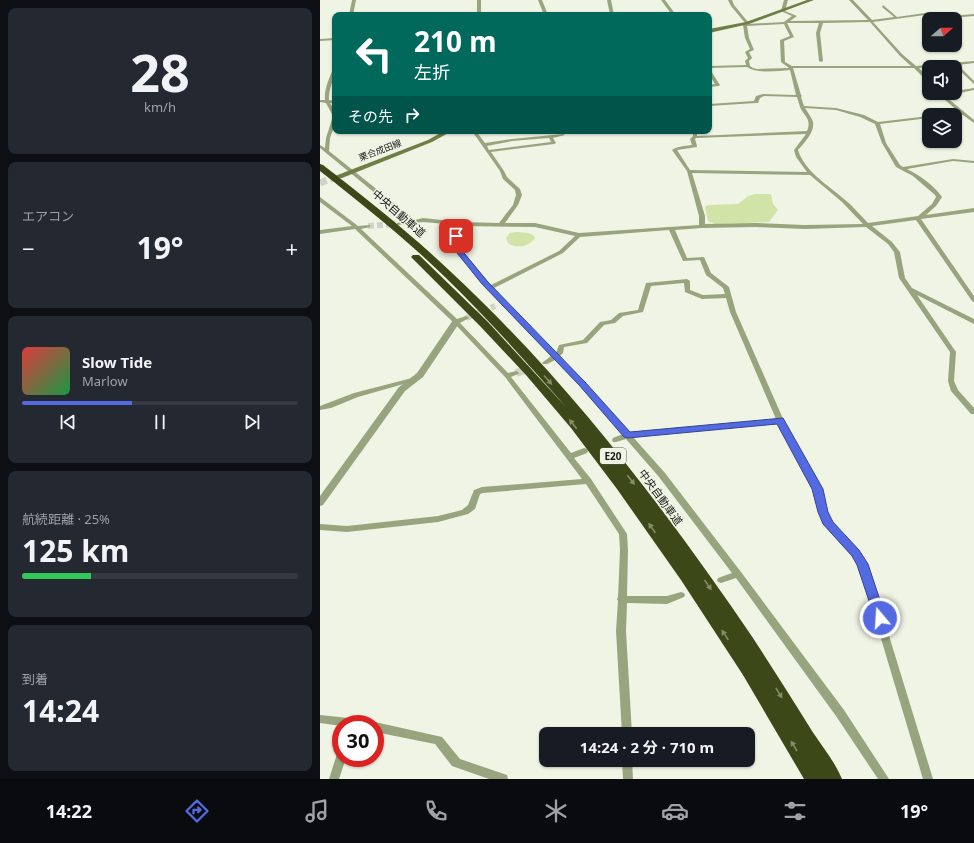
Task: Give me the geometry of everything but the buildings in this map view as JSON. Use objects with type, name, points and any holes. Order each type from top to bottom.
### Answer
[{"type":"highway","name":"中央自動車道","points":[[320,167],[443,283],[530,373],[575,425],[622,486],[694,589],[748,670],[814,779]]},
{"type":"highway","name":"中央自動車道","points":[[330,178],[378,214],[453,280],[535,364],[585,422],[633,482],[699,572],[762,665],[833,779]]},
{"type":"main road","points":[[712,30],[746,24],[812,0]]},
{"type":"main road","name":"栗合成田線","points":[[330,178],[350,172],[430,141],[443,134]]},
{"type":"street","points":[[352,12],[354,0]]},
{"type":"street","points":[[479,0],[479,12]]},
{"type":"street","points":[[540,0],[545,12]]},
{"type":"street","points":[[609,0],[611,12]]},
{"type":"street","points":[[663,0],[672,12]]},
{"type":"street","points":[[730,0],[746,24],[747,38],[752,50],[747,52],[750,58],[747,61],[748,66]]},
{"type":"street","points":[[786,0],[783,11],[795,16],[787,23]]},
{"type":"street","points":[[851,0],[871,20],[902,56],[922,72]]},
{"type":"street","points":[[883,6],[897,18]]},
{"type":"street","points":[[746,24],[821,23],[897,18],[925,14],[951,17],[974,15]]},
{"type":"street","points":[[787,23],[792,37],[782,40],[783,62],[791,68],[802,107],[811,121],[809,132],[796,150],[798,158],[811,174],[844,201],[867,225],[890,243],[897,252],[902,278],[953,352],[951,381],[955,391],[974,412]]},
{"type":"street","points":[[821,23],[818,33],[821,61]]},
{"type":"street","points":[[320,40],[332,39]]},
{"type":"street","points":[[962,64],[974,62]]},
{"type":"street","points":[[712,67],[748,66],[757,70],[791,68],[922,68]]},
{"type":"street","points":[[962,71],[974,83]]},
{"type":"street","points":[[712,76],[718,85],[712,86]]},
{"type":"street","points":[[332,78],[327,94],[327,102],[332,108]]},
{"type":"street","points":[[962,91],[974,89]]},
{"type":"street","points":[[712,105],[756,102],[758,97],[763,95],[800,96]]},
{"type":"street","points":[[947,100],[974,122]]},
{"type":"street","points":[[320,101],[332,102]]},
{"type":"street","points":[[802,107],[836,109],[862,116],[876,123],[880,129],[884,143],[898,166],[921,180],[938,194],[939,197],[934,205],[918,219]]},
{"type":"street","points":[[876,123],[922,117]]},
{"type":"street","points":[[327,151],[328,138],[332,126]]},
{"type":"street","points":[[712,134],[809,132]]},
{"type":"street","points":[[476,134],[502,171],[504,178],[516,187],[519,192],[519,200],[501,224]]},
{"type":"street","points":[[695,134],[692,139],[695,146],[678,148],[674,150],[689,171],[701,211],[702,226]]},
{"type":"street","points":[[483,145],[512,140],[563,135]]},
{"type":"street","points":[[489,152],[554,143],[550,137]]},
{"type":"street","points":[[320,146],[350,172],[413,221]]},
{"type":"street","points":[[903,168],[953,160],[974,162]]},
{"type":"street","points":[[689,171],[811,174]]},
{"type":"street","points":[[320,199],[355,226],[456,322],[507,376],[588,481],[623,534],[624,550],[621,631],[627,727]]},
{"type":"street","points":[[399,224],[413,221],[437,221],[461,224],[535,225],[579,235],[624,233],[702,226],[755,225],[805,227],[867,225],[974,210]]},
{"type":"street","points":[[918,219],[974,300]]},
{"type":"street","points":[[461,224],[456,236],[456,248],[489,288],[498,304],[556,356],[628,435],[662,475],[738,574],[840,713],[884,779]]},
{"type":"street","points":[[320,232],[355,226],[368,226]]},
{"type":"street","points":[[671,228],[685,260],[702,258],[708,274],[726,287],[733,312],[780,420],[795,450],[818,489],[823,512],[828,524],[856,553],[863,564],[928,779]]},
{"type":"street","points":[[489,288],[561,252],[579,235]]},
{"type":"street","points":[[545,363],[560,353],[561,346],[586,342],[602,323],[613,322],[621,314],[641,311],[648,284],[687,281],[686,291],[702,297],[729,296]]},
{"type":"street","points":[[910,289],[974,322]]},
{"type":"street","points":[[320,503],[402,388],[420,375],[456,322],[466,318]]},
{"type":"street","points":[[507,376],[516,373]]},
{"type":"street","points":[[320,408],[356,394],[412,380]]},
{"type":"street","points":[[616,440],[628,435],[780,420]]},
{"type":"street","points":[[569,457],[584,451]]},
{"type":"street","points":[[320,528],[347,529],[438,519],[466,512],[472,507],[477,492],[482,490],[588,481]]},
{"type":"street","points":[[721,580],[738,574]]},
{"type":"street","points":[[621,599],[667,600],[681,595]]},
{"type":"street","points":[[320,719],[332,721]]},
{"type":"street","points":[[384,729],[438,740],[456,763],[503,779]]},
{"type":"street","points":[[334,779],[338,767]]},
{"type":"street","points":[[627,767],[628,779]]},
{"type":"green space","points":[[756,194],[771,194],[773,204],[778,210],[769,222],[715,224],[708,221],[705,207],[708,205],[738,204],[748,196]]},
{"type":"green space","points":[[510,233],[528,233],[533,235],[535,238],[526,245],[511,245],[508,243],[506,238]]},
{"type":"tunnel","points":[[320,183],[339,176]]},
{"type":"tunnel","points":[[368,226],[396,224]]},
{"type":"tunnel","points":[[466,318],[495,306]]},
{"type":"tunnel","points":[[516,373],[531,368]]},
{"type":"route","points":[[456,236],[456,248],[485,283],[556,356],[628,435],[780,420],[795,450],[818,489],[823,512],[828,524],[856,553],[863,564],[880,618]]}]
